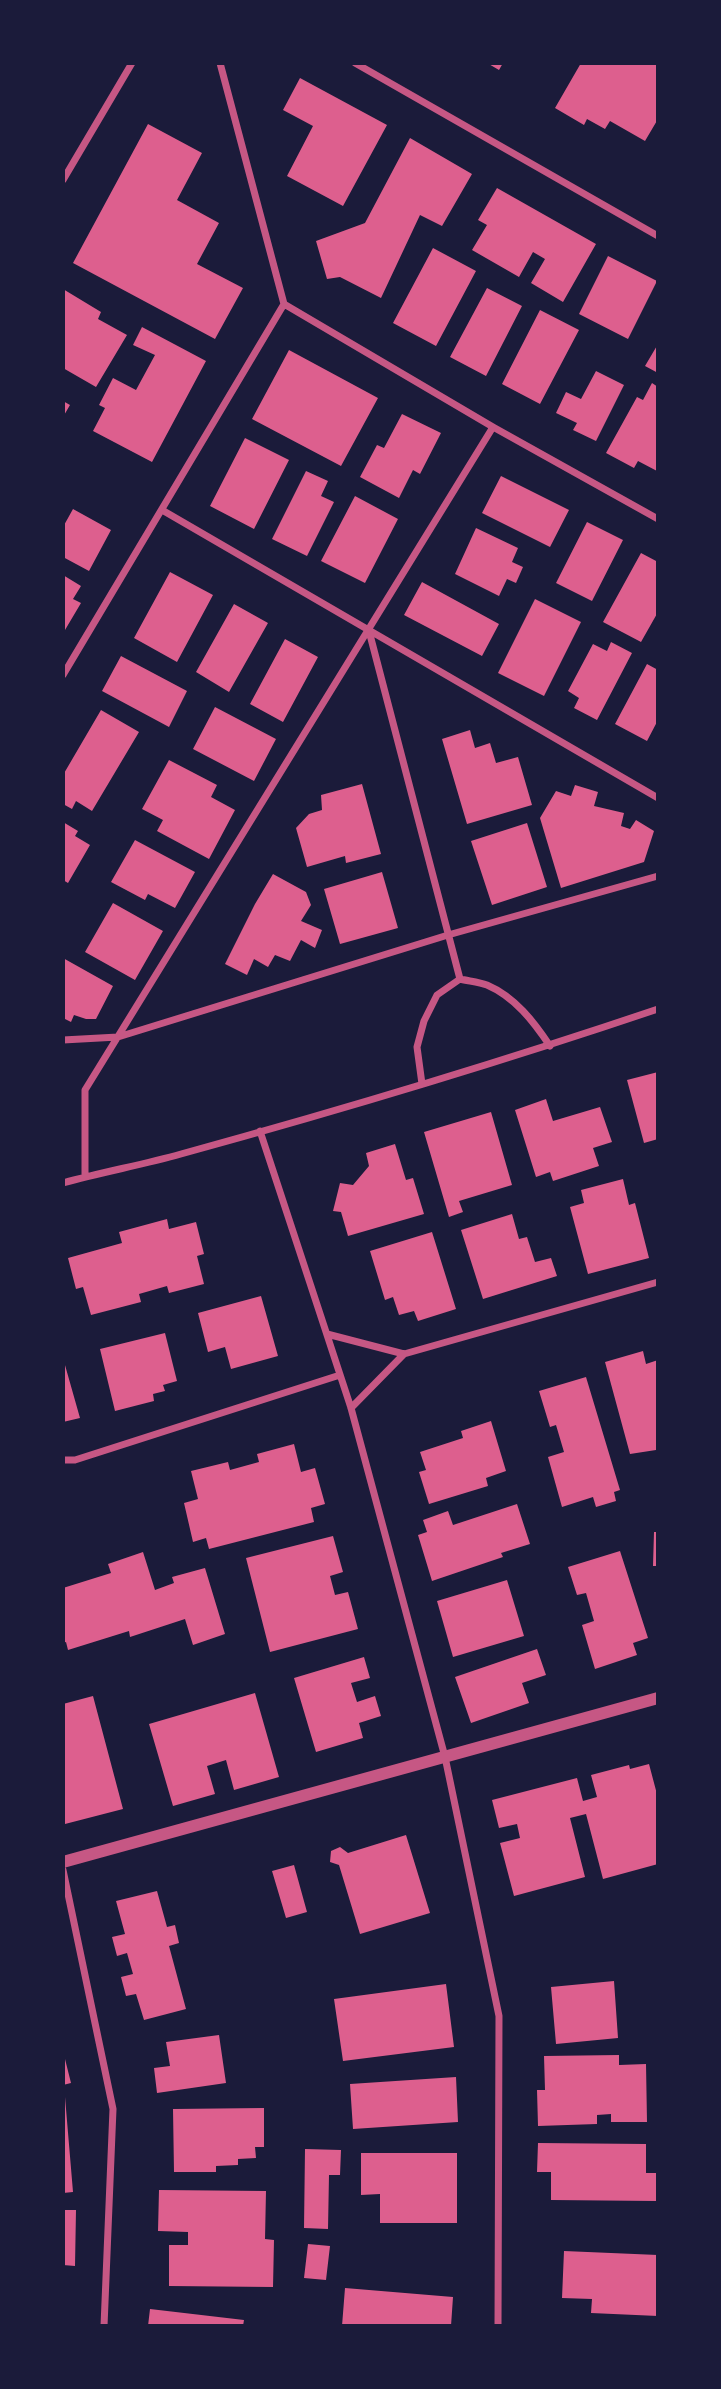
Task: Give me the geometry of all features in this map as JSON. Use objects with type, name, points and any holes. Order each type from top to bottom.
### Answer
[{"type":"street","points":[[63,180],[132,63]]},
{"type":"street","points":[[220,63],[284,304],[493,427],[658,519]]},
{"type":"street","points":[[355,63],[658,236]]},
{"type":"street","points":[[63,675],[284,304]]},
{"type":"street","points":[[85,1177],[85,1090],[493,427]]},
{"type":"street","points":[[162,510],[658,798]]},
{"type":"street","points":[[369,631],[460,979]]},
{"type":"street","points":[[63,1040],[118,1037],[448,935],[658,876]]},
{"type":"street","points":[[422,1084],[417,1047],[424,1021],[437,995],[460,979],[487,986],[516,1005],[532,1019],[550,1046]]},
{"type":"street","points":[[63,1183],[179,1154],[422,1084],[550,1046],[658,1009]]},
{"type":"street","points":[[260,1131],[351,1408],[445,1756],[499,2016],[498,2326]]},
{"type":"street","points":[[351,1408],[404,1354],[658,1282]]},
{"type":"street","points":[[327,1334],[404,1354]]},
{"type":"street","points":[[63,1460],[75,1460],[340,1375]]},
{"type":"street","points":[[63,1862],[658,1698]]},
{"type":"street","points":[[63,1870],[113,2109],[104,2326]]},
{"type":"building","points":[[487,63],[503,63],[499,70]]},
{"type":"building","points":[[581,63],[658,63],[658,119],[645,141],[610,121],[605,129],[587,119],[584,125],[555,108]]},
{"type":"building","points":[[300,78],[387,125],[343,206],[287,176],[313,126],[283,110]]},
{"type":"building","points":[[148,124],[202,153],[177,200],[219,223],[197,264],[243,288],[215,339],[73,263]]},
{"type":"building","points":[[410,138],[472,174],[442,226],[420,215],[381,298],[340,277],[327,279],[316,241],[365,223]]},
{"type":"building","points":[[497,188],[596,244],[563,302],[531,283],[545,259],[533,252],[519,277],[472,250],[487,225],[478,220]]},
{"type":"building","points":[[433,248],[476,271],[436,346],[393,323]]},
{"type":"building","points":[[608,256],[657,281],[628,339],[579,314]]},
{"type":"building","points":[[487,288],[522,306],[486,376],[450,357]]},
{"type":"building","points":[[63,289],[101,312],[98,319],[127,335],[96,387],[63,368]]},
{"type":"building","points":[[540,310],[579,330],[540,404],[502,384]]},
{"type":"building","points":[[142,327],[206,361],[152,462],[93,431],[105,408],[99,405],[113,378],[136,390],[155,355],[133,345]]},
{"type":"building","points":[[658,344],[658,373],[645,366]]},
{"type":"building","points":[[289,350],[378,398],[341,466],[252,419]]},
{"type":"building","points":[[596,371],[624,385],[596,441],[573,430],[577,423],[556,413],[566,392],[581,399]]},
{"type":"building","points":[[652,383],[658,387],[657,471],[638,461],[634,468],[606,453],[637,397],[643,400]]},
{"type":"building","points":[[63,401],[70,405],[63,417]]},
{"type":"building","points":[[402,414],[441,433],[420,474],[413,470],[399,498],[360,477],[377,445],[384,448]]},
{"type":"building","points":[[245,438],[289,460],[254,529],[210,506]]},
{"type":"building","points":[[306,471],[328,481],[321,496],[334,502],[307,556],[272,539]]},
{"type":"building","points":[[501,476],[569,510],[550,547],[482,513]]},
{"type":"building","points":[[355,496],[398,519],[365,583],[321,561]]},
{"type":"building","points":[[73,509],[111,530],[89,571],[63,557],[63,527]]},
{"type":"building","points":[[587,522],[623,540],[592,601],[556,583]]},
{"type":"building","points":[[476,528],[518,548],[512,562],[523,567],[516,583],[507,579],[499,596],[455,574]]},
{"type":"building","points":[[641,553],[658,562],[658,612],[641,642],[603,622]]},
{"type":"building","points":[[170,572],[213,595],[177,662],[134,638]]},
{"type":"building","points":[[63,575],[81,586],[73,599],[81,603],[65,630],[63,629]]},
{"type":"building","points":[[422,582],[499,624],[482,656],[404,615]]},
{"type":"building","points":[[535,599],[581,622],[544,696],[498,673]]},
{"type":"building","points":[[234,604],[268,623],[229,692],[196,672]]},
{"type":"building","points":[[285,639],[318,657],[283,722],[250,704]]},
{"type":"building","points":[[611,642],[632,653],[597,720],[574,708],[579,698],[568,691],[593,644],[607,651]]},
{"type":"building","points":[[121,656],[187,691],[169,727],[102,691]]},
{"type":"building","points":[[647,664],[658,670],[658,720],[647,741],[615,724]]},
{"type":"building","points":[[215,707],[276,739],[254,781],[193,749]]},
{"type":"building","points":[[101,710],[139,732],[92,811],[76,801],[72,809],[63,804],[63,775]]},
{"type":"building","points":[[470,730],[475,748],[490,743],[496,763],[518,757],[532,805],[467,824],[442,739]]},
{"type":"building","points":[[169,760],[217,785],[211,797],[235,810],[209,859],[157,831],[163,820],[142,809]]},
{"type":"building","points":[[362,784],[381,854],[346,863],[345,856],[307,867],[296,828],[309,814],[322,810],[321,795]]},
{"type":"building","points":[[575,785],[598,792],[594,806],[624,813],[621,826],[630,829],[636,820],[654,831],[644,862],[561,888],[540,818],[556,791],[571,796]]},
{"type":"building","points":[[63,822],[78,831],[75,836],[90,845],[68,883],[63,880]]},
{"type":"building","points":[[527,823],[547,887],[492,905],[471,841]]},
{"type":"building","points":[[135,840],[195,872],[175,908],[148,894],[145,900],[111,882]]},
{"type":"building","points":[[382,872],[398,928],[340,944],[324,889]]},
{"type":"building","points":[[273,874],[306,892],[311,905],[301,921],[322,930],[315,948],[301,940],[290,961],[275,955],[268,967],[254,959],[247,975],[225,964]]},
{"type":"building","points":[[113,903],[163,931],[135,980],[85,952]]},
{"type":"building","points":[[63,958],[113,986],[96,1019],[74,1015],[71,1022],[63,1018]]},
{"type":"building","points":[[658,1072],[658,1139],[644,1143],[627,1080]]},
{"type":"building","points":[[546,1099],[553,1121],[600,1107],[612,1142],[593,1148],[599,1166],[553,1181],[550,1172],[536,1177],[515,1110]]},
{"type":"building","points":[[491,1112],[512,1185],[459,1201],[463,1212],[449,1217],[424,1132]]},
{"type":"building","points":[[395,1144],[406,1180],[413,1178],[424,1214],[348,1236],[341,1212],[333,1211],[340,1183],[353,1185],[369,1166],[366,1153]]},
{"type":"building","points":[[623,1179],[629,1205],[635,1203],[649,1258],[588,1274],[570,1207],[584,1203],[581,1190]]},
{"type":"building","points":[[512,1214],[519,1239],[527,1237],[535,1262],[551,1258],[557,1276],[483,1299],[461,1230]]},
{"type":"building","points":[[167,1219],[169,1229],[196,1222],[204,1254],[197,1256],[204,1284],[169,1293],[167,1286],[139,1294],[141,1302],[91,1315],[83,1287],[76,1289],[68,1258],[122,1243],[119,1232]]},
{"type":"building","points":[[432,1232],[456,1309],[418,1321],[414,1311],[399,1315],[393,1297],[385,1300],[370,1251]]},
{"type":"building","points":[[261,1296],[278,1356],[231,1369],[225,1347],[208,1352],[198,1313]]},
{"type":"building","points":[[165,1333],[177,1381],[163,1385],[165,1391],[153,1394],[154,1401],[115,1411],[100,1349]]},
{"type":"building","points":[[643,1351],[646,1364],[658,1360],[658,1440],[656,1450],[630,1454],[605,1362]]},
{"type":"building","points":[[63,1358],[80,1418],[63,1422]]},
{"type":"building","points":[[586,1377],[620,1490],[614,1492],[616,1501],[596,1507],[593,1497],[562,1507],[548,1457],[564,1452],[556,1425],[550,1427],[539,1391]]},
{"type":"building","points":[[491,1421],[506,1471],[486,1478],[488,1486],[429,1504],[419,1472],[426,1470],[420,1452],[463,1438],[461,1431]]},
{"type":"building","points":[[294,1444],[301,1472],[315,1468],[325,1504],[311,1508],[314,1522],[209,1549],[206,1538],[193,1542],[184,1503],[198,1499],[191,1471],[228,1462],[230,1470],[259,1462],[257,1454]]},
{"type":"building","points":[[517,1504],[530,1544],[501,1553],[503,1557],[432,1581],[418,1535],[427,1532],[423,1520],[448,1511],[453,1525]]},
{"type":"building","points":[[654,1532],[658,1532],[658,1566],[653,1566]]},
{"type":"building","points":[[333,1536],[343,1572],[330,1576],[335,1595],[348,1592],[358,1629],[270,1652],[246,1558]]},
{"type":"building","points":[[620,1551],[648,1638],[633,1643],[637,1655],[595,1669],[582,1625],[594,1621],[586,1593],[577,1595],[568,1567]]},
{"type":"building","points":[[143,1552],[155,1590],[174,1583],[172,1577],[205,1568],[225,1634],[193,1645],[185,1619],[130,1637],[129,1631],[68,1650],[66,1642],[63,1643],[63,1588],[111,1573],[108,1564]]},
{"type":"building","points":[[507,1580],[524,1636],[453,1657],[437,1601]]},
{"type":"building","points":[[537,1649],[546,1675],[522,1683],[529,1703],[471,1723],[455,1677]]},
{"type":"building","points":[[364,1657],[370,1678],[351,1683],[357,1702],[375,1696],[381,1716],[359,1723],[363,1738],[316,1752],[294,1678]]},
{"type":"building","points":[[255,1693],[279,1777],[234,1790],[226,1760],[207,1766],[215,1794],[173,1806],[149,1724]]},
{"type":"building","points":[[93,1696],[123,1809],[65,1824],[63,1704]]},
{"type":"building","points":[[649,1764],[658,1798],[658,1864],[603,1879],[586,1814],[570,1818],[585,1877],[514,1896],[500,1843],[520,1838],[517,1824],[499,1828],[492,1800],[577,1778],[583,1801],[597,1797],[591,1775],[629,1765],[630,1769]]},
{"type":"building","points":[[406,1835],[430,1913],[360,1934],[339,1865],[330,1862],[331,1851],[340,1847],[348,1853]]},
{"type":"building","points":[[294,1865],[307,1912],[286,1918],[272,1871]]},
{"type":"building","points":[[157,1891],[167,1927],[175,1925],[179,1943],[169,1946],[186,2009],[144,2020],[136,1994],[126,1996],[121,1977],[133,1974],[127,1953],[117,1956],[112,1937],[125,1934],[116,1901]]},
{"type":"building","points":[[614,1981],[618,2038],[556,2044],[551,1987]]},
{"type":"building","points":[[446,1984],[454,2047],[343,2061],[334,1999]]},
{"type":"building","points":[[219,2035],[226,2083],[157,2093],[154,2068],[170,2066],[166,2042]]},
{"type":"building","points":[[63,2051],[71,2083],[63,2085]]},
{"type":"building","points":[[619,2055],[619,2065],[646,2064],[647,2122],[611,2122],[611,2114],[597,2115],[597,2124],[538,2126],[537,2090],[545,2090],[544,2056]]},
{"type":"building","points":[[456,2077],[458,2122],[353,2129],[350,2084]]},
{"type":"building","points":[[63,2097],[73,2192],[63,2193]]},
{"type":"building","points":[[264,2108],[264,2147],[255,2147],[256,2158],[238,2159],[238,2165],[216,2166],[216,2172],[174,2172],[173,2109]]},
{"type":"building","points":[[538,2143],[646,2144],[646,2173],[656,2173],[656,2201],[551,2200],[551,2172],[537,2172]]},
{"type":"building","points":[[305,2149],[341,2150],[340,2175],[329,2175],[328,2229],[304,2228]]},
{"type":"building","points":[[361,2153],[457,2153],[457,2223],[380,2223],[380,2194],[361,2195]]},
{"type":"building","points":[[159,2190],[266,2191],[265,2239],[274,2240],[273,2287],[169,2286],[169,2245],[188,2245],[188,2232],[158,2231]]},
{"type":"building","points":[[63,2210],[76,2210],[75,2266],[63,2265]]},
{"type":"building","points":[[308,2244],[330,2246],[326,2280],[304,2278]]},
{"type":"building","points":[[564,2251],[658,2255],[658,2316],[591,2313],[592,2299],[562,2298]]},
{"type":"building","points":[[345,2288],[453,2297],[451,2326],[342,2326]]},
{"type":"building","points":[[150,2309],[244,2320],[243,2326],[148,2326]]}]
